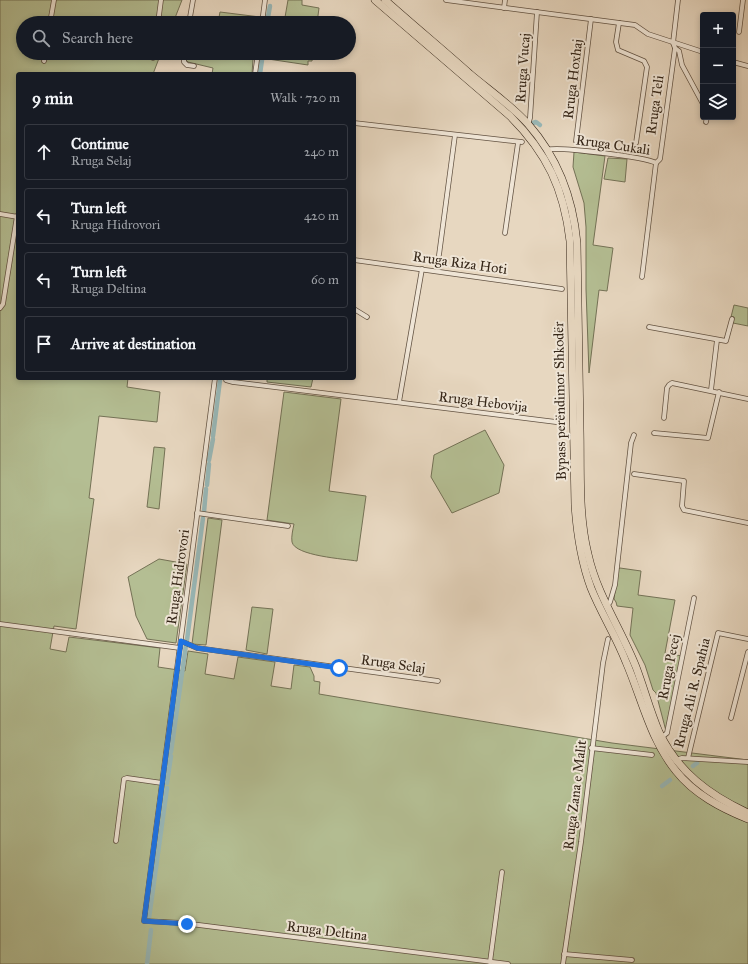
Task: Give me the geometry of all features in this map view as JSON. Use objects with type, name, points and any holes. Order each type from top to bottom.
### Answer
[{"type":"highway","name":"Bypass perëndimor Shkodër","points":[[375,0],[510,116],[524,130],[542,154],[555,179],[567,216],[570,241],[575,505],[577,533],[583,562],[592,589],[626,660],[653,733],[664,755],[677,773],[712,802],[748,819]]},
{"type":"highway","name":"Bypass perëndimor Shkodër","points":[[385,0],[528,125],[547,150],[559,171],[568,196],[575,226],[582,516],[585,540],[591,567],[607,606],[633,659],[662,737],[676,760],[690,777],[707,790],[748,812]]},
{"type":"street","points":[[51,16],[54,0]]},
{"type":"street","points":[[159,16],[161,0]]},
{"type":"street","points":[[190,16],[193,0]]},
{"type":"street","points":[[263,16],[265,0]]},
{"type":"street","points":[[446,0],[635,25],[648,34],[700,51]]},
{"type":"street","points":[[504,8],[505,0]]},
{"type":"street","name":"Rruga Teli","points":[[678,0],[673,43],[675,48],[679,51],[682,65],[700,98]]},
{"type":"street","points":[[739,32],[743,0]]},
{"type":"street","name":"Rruga Vucaj","points":[[528,125],[530,118],[537,12]]},
{"type":"street","name":"Rruga Hoxhaj","points":[[576,141],[591,19]]},
{"type":"street","points":[[619,23],[616,42],[618,50],[644,61],[647,67],[636,143]]},
{"type":"street","name":"Rruga Teli","points":[[656,163],[660,159],[675,48]]},
{"type":"street","points":[[184,60],[187,65],[194,66]]},
{"type":"street","points":[[255,72],[257,60]]},
{"type":"street","points":[[736,63],[748,66]]},
{"type":"street","points":[[356,123],[520,143],[505,233]]},
{"type":"street","points":[[439,255],[455,135]]},
{"type":"street","name":"Rruga Cukali","points":[[547,150],[553,148],[576,150],[656,163],[642,277]]},
{"type":"street","points":[[0,214],[16,216]]},
{"type":"street","points":[[0,308],[3,304],[16,228]]},
{"type":"street","name":"Rruga Riza Hoti","points":[[356,260],[562,289]]},
{"type":"street","points":[[399,402],[422,269]]},
{"type":"street","points":[[356,310],[367,317]]},
{"type":"street","points":[[649,327],[726,341],[728,339],[732,319]]},
{"type":"street","points":[[711,390],[717,340]]},
{"type":"street","name":"Rruga Hidrovori","points":[[144,921],[215,380]]},
{"type":"street","name":"Rruga Hebovija","points":[[234,380],[564,423]]},
{"type":"street","points":[[664,418],[669,385],[672,383],[748,399]]},
{"type":"street","points":[[654,433],[708,438],[719,392]]},
{"type":"street","points":[[607,606],[610,602],[614,585],[631,443],[634,435]]},
{"type":"street","points":[[634,474],[684,481],[682,506],[684,510],[748,523]]},
{"type":"street","points":[[198,513],[288,526]]},
{"type":"street","name":"Rruga Pecej","points":[[662,737],[668,733],[694,598]]},
{"type":"street","points":[[0,624],[180,648]]},
{"type":"street","name":"Rruga Ali R. Spahia","points":[[688,758],[718,633],[748,639]]},
{"type":"street","name":"Rruga Zana e Malit","points":[[563,964],[581,842],[591,748],[608,640]]},
{"type":"street","name":"Rruga Selaj","points":[[181,641],[197,648],[438,681]]},
{"type":"street","points":[[731,718],[748,652]]},
{"type":"street","points":[[591,748],[652,755]]},
{"type":"street","points":[[676,760],[688,758],[748,762]]},
{"type":"street","points":[[116,841],[124,779],[127,778],[162,783]]},
{"type":"street","points":[[490,962],[502,872]]},
{"type":"street","name":"Rruga Deltina","points":[[144,921],[187,924],[508,964]]},
{"type":"street","points":[[564,954],[632,960]]},
{"type":"green space","points":[[0,0],[182,0],[176,16],[16,16],[16,60],[158,60],[154,72],[16,72],[16,380],[128,380],[127,387],[160,392],[157,422],[99,416],[89,498],[94,499],[76,629],[54,626],[50,649],[66,652],[69,637],[160,648],[158,667],[185,671],[188,651],[208,654],[205,674],[234,679],[238,657],[275,662],[271,686],[291,689],[294,665],[310,667],[314,676],[314,681],[320,682],[319,694],[612,743],[748,760],[748,964],[0,964]]},
{"type":"green space","points":[[288,0],[302,0],[302,5],[319,8],[318,16],[285,16]]},
{"type":"green space","points":[[220,12],[252,16],[219,16]]},
{"type":"green space","points":[[186,60],[253,60],[252,72],[212,72],[213,68],[188,62]]},
{"type":"green space","points":[[275,60],[312,60],[308,61],[308,65]]},
{"type":"green space","points":[[574,152],[605,156],[593,245],[613,248],[607,291],[599,290],[589,373],[586,289],[586,227],[584,203],[573,167]]},
{"type":"green space","points":[[608,158],[627,159],[625,182],[604,179]]},
{"type":"green space","points":[[734,305],[748,308],[748,326],[733,323],[734,317],[731,317]]},
{"type":"green space","points":[[267,380],[313,380],[311,387],[267,382]]},
{"type":"green space","points":[[284,392],[341,399],[329,491],[366,496],[357,561],[321,556],[302,551],[295,547],[292,542],[294,524],[267,520]]},
{"type":"green space","points":[[485,430],[504,465],[499,493],[452,513],[431,477],[434,455]]},
{"type":"green space","points":[[154,447],[165,448],[159,509],[147,507]]},
{"type":"green space","points":[[208,518],[222,520],[206,645],[192,644]]},
{"type":"green space","points":[[159,559],[187,564],[176,643],[147,639],[136,616],[128,577]]},
{"type":"green space","points":[[618,569],[641,571],[638,595],[675,600],[665,653],[682,656],[666,731],[656,693],[653,690],[645,665],[630,635],[633,608],[617,606],[614,599]]},
{"type":"green space","points":[[252,607],[273,609],[267,654],[246,650]]},
{"type":"waterway","points":[[268,16],[270,6]]},
{"type":"waterway","points":[[260,72],[262,60]]},
{"type":"waterway","points":[[533,123],[536,122],[540,125]]},
{"type":"waterway","points":[[213,436],[220,380]]},
{"type":"waterway","points":[[209,460],[213,439]]},
{"type":"waterway","points":[[207,485],[209,464]]},
{"type":"waterway","points":[[204,512],[206,489]]},
{"type":"waterway","points":[[187,640],[203,518]]},
{"type":"waterway","points":[[171,752],[186,645]]},
{"type":"waterway","points":[[167,783],[171,756]]},
{"type":"waterway","points":[[693,766],[697,763]]},
{"type":"waterway","points":[[662,786],[670,780]]},
{"type":"waterway","points":[[149,918],[167,788]]},
{"type":"waterway","points":[[147,964],[151,930]]},
{"type":"route","points":[[187,924],[144,921],[181,641],[197,648],[339,668]]}]
